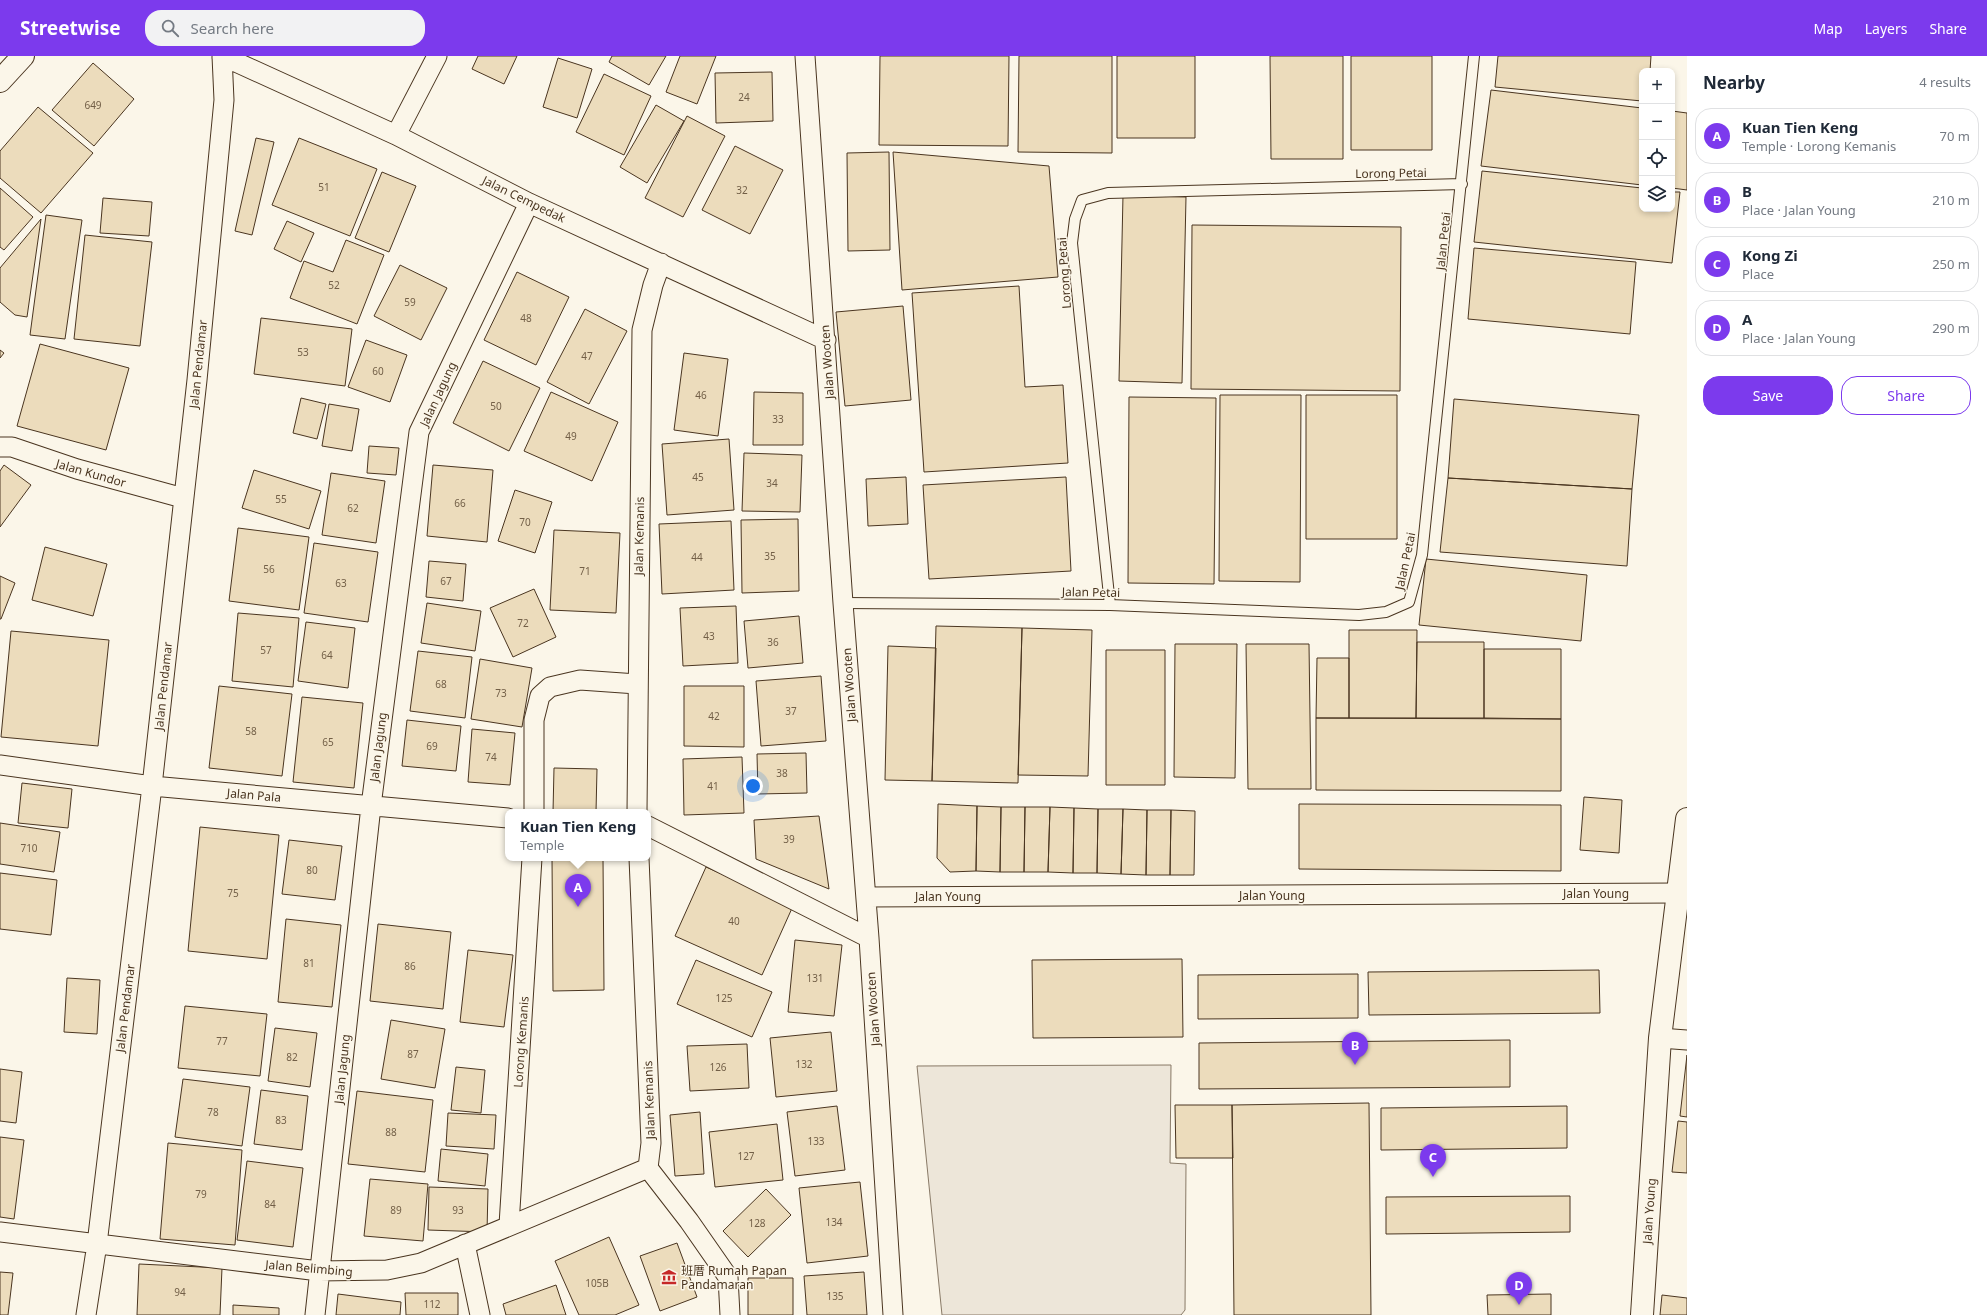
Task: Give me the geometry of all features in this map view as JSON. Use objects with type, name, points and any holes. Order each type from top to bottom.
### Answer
[{"type":"main road","points":[[0,81],[23,56]]},
{"type":"main road","name":"Jalan Young","points":[[1642,1315],[1660,1038],[1687,818]]},
{"type":"street","points":[[396,135],[436,56]]},
{"type":"street","name":"Jalan Wooten","points":[[804,56],[826,340],[843,603],[869,938],[893,1315]]},
{"type":"street","name":"Jalan Cempedak","points":[[222,57],[396,135],[529,203],[826,340]]},
{"type":"street","name":"Jalan Pendamar","points":[[86,1315],[97,1244],[152,786],[184,498],[221,137],[224,100],[222,57]]},
{"type":"street","name":"Jalan Jagung","points":[[315,1315],[371,806],[420,432],[529,203]]},
{"type":"street","name":"Jalan Kemanis","points":[[637,809],[637,684],[642,330],[653,285],[661,263]]},
{"type":"street","name":"Jalan Kundor","points":[[0,447],[12,447],[83,471],[184,498]]},
{"type":"street","points":[[534,809],[534,720],[540,696],[550,687],[580,680],[637,684]]},
{"type":"street","name":"Jalan Pala","points":[[0,765],[152,786],[505,818]]},
{"type":"street","points":[[651,828],[869,938]]},
{"type":"street","name":"Lorong Kemanis","points":[[509,1225],[532,861]]},
{"type":"street","name":"Jalan Kemanis","points":[[639,861],[650,1143],[648,1168]]},
{"type":"street","name":"Jalan Young","points":[[866,897],[1678,892]]},
{"type":"street","points":[[1660,1038],[1687,1040]]},
{"type":"street","points":[[648,1168],[697,1232],[728,1277],[730,1315]]},
{"type":"street","name":"Jalan Belimbing","points":[[0,1232],[319,1271],[387,1270],[421,1262],[648,1168]]},
{"type":"street","points":[[465,1244],[480,1315]]},
{"type":"lane","name":"Jalan Petai","points":[[843,603],[1110,605],[1359,615],[1386,612],[1409,602],[1422,555],[1462,184],[1474,56]]},
{"type":"lane","name":"Lorong Petai","points":[[1110,605],[1072,243],[1075,219],[1082,200],[1108,193],[1462,184]]},
{"type":"shaded area","points":[[1171,1065],[1170,1163],[1186,1164],[1185,1310],[1181,1315],[942,1315],[917,1066]]},
{"type":"building","points":[[478,56],[517,56],[504,84],[472,69]]},
{"type":"building","points":[[612,56],[666,56],[649,85],[609,62]]},
{"type":"building","points":[[680,56],[716,56],[697,104],[666,92]]},
{"type":"building","points":[[880,56],[1009,56],[1008,146],[879,145]]},
{"type":"building","points":[[1019,56],[1112,56],[1112,153],[1018,152]]},
{"type":"building","points":[[1117,56],[1195,56],[1195,138],[1117,138]]},
{"type":"building","points":[[1270,56],[1343,56],[1343,159],[1271,159]]},
{"type":"building","points":[[1351,56],[1432,56],[1432,150],[1351,150]]},
{"type":"building","points":[[1498,56],[1651,56],[1650,68],[1639,68],[1639,101],[1495,87]]},
{"type":"building","points":[[558,58],[592,69],[577,118],[543,107]]},
{"type":"building","points":[[93,63],[134,99],[94,146],[52,110]]},
{"type":"building","points":[[772,72],[773,121],[716,123],[715,73]]},
{"type":"building","points":[[604,74],[651,96],[624,155],[576,132]]},
{"type":"building","points":[[1491,90],[1639,108],[1639,185],[1481,166]]},
{"type":"building","points":[[656,105],[684,121],[647,183],[620,167]]},
{"type":"building","points":[[38,107],[93,153],[41,213],[0,178],[0,151]]},
{"type":"building","points":[[1675,111],[1687,113],[1687,190],[1675,188]]},
{"type":"building","points":[[687,116],[725,136],[683,217],[645,198]]},
{"type":"building","points":[[256,138],[274,142],[252,235],[235,231]]},
{"type":"building","points":[[299,138],[377,169],[350,236],[272,205]]},
{"type":"building","points":[[735,146],[783,170],[750,234],[702,210]]},
{"type":"building","points":[[889,152],[890,250],[848,251],[847,153]]},
{"type":"building","points":[[893,152],[1049,166],[1058,277],[902,290]]},
{"type":"building","points":[[1482,171],[1639,188],[1639,212],[1675,212],[1675,192],[1680,192],[1672,263],[1474,242]]},
{"type":"building","points":[[382,172],[416,186],[389,252],[355,238]]},
{"type":"building","points":[[0,188],[33,217],[4,250],[0,247]]},
{"type":"building","points":[[1123,195],[1186,197],[1182,383],[1119,381]]},
{"type":"building","points":[[103,198],[152,202],[149,236],[100,233]]},
{"type":"building","points":[[46,215],[82,220],[65,339],[30,335]]},
{"type":"building","points":[[41,219],[27,317],[15,315],[0,302],[0,268]]},
{"type":"building","points":[[287,221],[314,233],[301,262],[274,249]]},
{"type":"building","points":[[1192,225],[1401,227],[1400,391],[1191,389]]},
{"type":"building","points":[[85,235],[152,242],[140,346],[74,339]]},
{"type":"building","points":[[346,240],[384,255],[357,324],[290,298],[304,261],[333,272]]},
{"type":"building","points":[[1474,248],[1636,262],[1630,334],[1468,319]]},
{"type":"building","points":[[400,265],[447,288],[421,340],[374,316]]},
{"type":"building","points":[[517,272],[569,297],[536,365],[484,340]]},
{"type":"building","points":[[1019,286],[1025,387],[1063,385],[1068,463],[924,472],[912,293]]},
{"type":"building","points":[[903,306],[911,400],[845,406],[836,312]]},
{"type":"building","points":[[585,309],[627,331],[589,404],[547,382]]},
{"type":"building","points":[[261,318],[352,329],[345,386],[254,374]]},
{"type":"building","points":[[366,340],[407,355],[390,402],[348,387]]},
{"type":"building","points":[[40,344],[129,368],[106,450],[17,426]]},
{"type":"building","points":[[0,350],[4,353],[0,358]]},
{"type":"building","points":[[684,353],[728,359],[718,436],[674,430]]},
{"type":"building","points":[[483,361],[540,388],[509,451],[453,423]]},
{"type":"building","points":[[551,392],[618,422],[592,481],[524,451]]},
{"type":"building","points":[[754,392],[803,393],[803,445],[753,445]]},
{"type":"building","points":[[1220,395],[1301,395],[1300,582],[1219,581]]},
{"type":"building","points":[[1306,395],[1397,395],[1397,539],[1306,539]]},
{"type":"building","points":[[1129,397],[1216,398],[1214,584],[1128,583]]},
{"type":"building","points":[[301,398],[326,404],[317,439],[293,433]]},
{"type":"building","points":[[1454,399],[1639,415],[1632,489],[1448,478]]},
{"type":"building","points":[[329,404],[359,409],[352,451],[322,446]]},
{"type":"building","points":[[729,439],[734,510],[667,515],[662,444]]},
{"type":"building","points":[[369,446],[399,448],[396,475],[367,473]]},
{"type":"building","points":[[744,453],[802,455],[800,512],[742,511]]},
{"type":"building","points":[[4,465],[31,485],[0,527],[0,471]]},
{"type":"building","points":[[433,465],[493,470],[487,542],[427,536]]},
{"type":"building","points":[[254,470],[321,491],[309,529],[242,508]]},
{"type":"building","points":[[331,473],[385,481],[376,543],[322,535]]},
{"type":"building","points":[[906,477],[908,524],[868,526],[866,479]]},
{"type":"building","points":[[1066,477],[1071,571],[929,579],[923,485]]},
{"type":"building","points":[[1448,478],[1632,489],[1627,566],[1440,552]]},
{"type":"building","points":[[515,490],[552,502],[535,553],[498,541]]},
{"type":"building","points":[[798,519],[799,591],[742,593],[741,520]]},
{"type":"building","points":[[731,521],[734,590],[662,594],[659,524]]},
{"type":"building","points":[[238,528],[309,537],[299,610],[229,601]]},
{"type":"building","points":[[554,530],[620,533],[616,613],[550,610]]},
{"type":"building","points":[[314,543],[378,552],[368,622],[304,613]]},
{"type":"building","points":[[45,547],[107,564],[93,616],[32,600]]},
{"type":"building","points":[[1426,559],[1587,575],[1581,641],[1419,625]]},
{"type":"building","points":[[429,561],[466,564],[463,601],[426,597]]},
{"type":"building","points":[[0,576],[15,583],[1,619],[0,619]]},
{"type":"building","points":[[534,589],[556,637],[513,657],[490,608]]},
{"type":"building","points":[[427,603],[481,611],[475,651],[421,643]]},
{"type":"building","points":[[736,606],[738,663],[683,666],[680,608]]},
{"type":"building","points":[[238,613],[299,618],[293,687],[232,681]]},
{"type":"building","points":[[799,616],[803,663],[748,668],[744,621]]},
{"type":"building","points":[[306,622],[355,628],[348,688],[298,681]]},
{"type":"building","points":[[936,626],[1022,628],[1018,783],[932,781]]},
{"type":"building","points":[[1022,628],[1092,630],[1088,776],[1018,775]]},
{"type":"building","points":[[1349,630],[1417,630],[1416,718],[1349,718]]},
{"type":"building","points":[[11,631],[109,640],[98,746],[1,737]]},
{"type":"building","points":[[1417,642],[1484,642],[1484,718],[1416,718]]},
{"type":"building","points":[[1175,644],[1237,644],[1235,778],[1174,777]]},
{"type":"building","points":[[1246,644],[1309,644],[1311,789],[1248,789]]},
{"type":"building","points":[[888,646],[936,648],[932,781],[885,780]]},
{"type":"building","points":[[1484,649],[1561,649],[1561,719],[1484,718]]},
{"type":"building","points":[[1106,650],[1165,650],[1165,785],[1106,785]]},
{"type":"building","points":[[418,651],[472,657],[465,718],[410,711]]},
{"type":"building","points":[[1317,658],[1349,658],[1349,718],[1316,718]]},
{"type":"building","points":[[480,659],[532,668],[522,727],[471,719]]},
{"type":"building","points":[[821,676],[826,741],[761,746],[756,681]]},
{"type":"building","points":[[219,686],[292,694],[282,776],[209,768]]},
{"type":"building","points":[[684,686],[744,686],[744,747],[684,746]]},
{"type":"building","points":[[302,697],[363,703],[354,788],[293,782]]},
{"type":"building","points":[[1316,718],[1561,719],[1561,791],[1316,790]]},
{"type":"building","points":[[407,720],[461,726],[456,771],[402,766]]},
{"type":"building","points":[[472,729],[515,733],[510,785],[468,782]]},
{"type":"building","points":[[806,753],[807,793],[758,794],[757,754]]},
{"type":"building","points":[[742,757],[744,813],[684,815],[683,759]]},
{"type":"building","points":[[554,768],[597,769],[596,809],[553,809]]},
{"type":"building","points":[[22,783],[72,789],[68,828],[18,823]]},
{"type":"building","points":[[1584,797],[1622,800],[1619,853],[1580,850]]},
{"type":"building","points":[[938,804],[977,806],[976,871],[950,872],[937,858]]},
{"type":"building","points":[[1299,804],[1561,805],[1561,871],[1299,869]]},
{"type":"building","points":[[977,806],[1001,807],[1000,872],[976,871]]},
{"type":"building","points":[[1001,807],[1025,807],[1024,872],[1000,872]]},
{"type":"building","points":[[1025,807],[1050,807],[1048,872],[1024,872]]},
{"type":"building","points":[[1050,807],[1074,808],[1073,873],[1048,872]]},
{"type":"building","points":[[1074,808],[1098,809],[1097,873],[1073,873]]},
{"type":"building","points":[[1098,809],[1123,809],[1121,874],[1097,873]]},
{"type":"building","points":[[1123,809],[1147,810],[1146,875],[1121,874]]},
{"type":"building","points":[[1147,810],[1171,810],[1170,875],[1146,875]]},
{"type":"building","points":[[1171,810],[1195,811],[1194,875],[1170,875]]},
{"type":"building","points":[[819,816],[829,889],[756,859],[754,820]]},
{"type":"building","points":[[0,823],[60,832],[54,872],[0,864]]},
{"type":"building","points":[[200,827],[279,835],[267,959],[188,951]]},
{"type":"building","points":[[289,840],[342,846],[335,900],[282,894]]},
{"type":"building","points":[[552,861],[603,861],[604,990],[553,991]]},
{"type":"building","points":[[706,867],[793,906],[762,975],[675,936]]},
{"type":"building","points":[[0,873],[57,880],[51,935],[0,929]]},
{"type":"building","points":[[286,919],[341,925],[332,1007],[278,1002]]},
{"type":"building","points":[[378,924],[451,932],[443,1009],[370,1001]]},
{"type":"building","points":[[795,940],[842,945],[834,1016],[788,1012]]},
{"type":"building","points":[[468,950],[513,955],[504,1027],[460,1022]]},
{"type":"building","points":[[1182,959],[1183,1037],[1033,1038],[1032,960]]},
{"type":"building","points":[[696,960],[772,992],[752,1037],[677,1004]]},
{"type":"building","points":[[1599,970],[1600,1013],[1369,1015],[1368,972]]},
{"type":"building","points":[[1358,974],[1358,1018],[1198,1019],[1198,975]]},
{"type":"building","points":[[67,978],[100,980],[97,1034],[64,1032]]},
{"type":"building","points":[[185,1006],[267,1014],[260,1076],[178,1068]]},
{"type":"building","points":[[391,1020],[445,1029],[435,1088],[381,1079]]},
{"type":"building","points":[[275,1028],[317,1033],[310,1087],[268,1081]]},
{"type":"building","points":[[831,1032],[837,1091],[776,1097],[770,1038]]},
{"type":"building","points":[[1510,1040],[1510,1087],[1199,1089],[1199,1043]]},
{"type":"building","points":[[747,1044],[749,1088],[690,1091],[687,1046]]},
{"type":"building","points":[[1687,1055],[1687,1117],[1680,1116]]},
{"type":"building","points":[[456,1067],[485,1070],[481,1113],[451,1110]]},
{"type":"building","points":[[0,1069],[22,1072],[16,1123],[0,1121]]},
{"type":"building","points":[[183,1079],[250,1087],[242,1146],[175,1137]]},
{"type":"building","points":[[261,1090],[308,1096],[302,1150],[254,1144]]},
{"type":"building","points":[[357,1091],[433,1100],[425,1172],[348,1164]]},
{"type":"building","points":[[1369,1103],[1371,1315],[1234,1315],[1232,1105]]},
{"type":"building","points":[[1175,1105],[1232,1105],[1233,1158],[1176,1158]]},
{"type":"building","points":[[837,1106],[845,1170],[795,1176],[787,1112]]},
{"type":"building","points":[[1567,1106],[1567,1148],[1381,1150],[1381,1108]]},
{"type":"building","points":[[700,1112],[704,1174],[675,1176],[670,1115]]},
{"type":"building","points":[[448,1113],[496,1115],[494,1149],[446,1146]]},
{"type":"building","points":[[1678,1121],[1687,1122],[1687,1173],[1672,1172]]},
{"type":"building","points":[[777,1124],[783,1180],[715,1187],[709,1132]]},
{"type":"building","points":[[0,1137],[24,1140],[14,1219],[0,1217]]},
{"type":"building","points":[[168,1143],[242,1150],[235,1245],[160,1239]]},
{"type":"building","points":[[441,1149],[488,1154],[485,1186],[438,1181]]},
{"type":"building","points":[[247,1161],[303,1168],[293,1247],[237,1240]]},
{"type":"building","points":[[370,1179],[428,1184],[423,1241],[364,1236]]},
{"type":"building","points":[[860,1182],[868,1256],[807,1263],[799,1188]]},
{"type":"building","points":[[429,1187],[488,1189],[487,1232],[428,1230]]},
{"type":"building","points":[[766,1189],[791,1215],[748,1257],[723,1231]]},
{"type":"building","points":[[1570,1196],[1570,1232],[1386,1234],[1386,1197]]},
{"type":"building","points":[[609,1237],[639,1305],[615,1315],[579,1315],[555,1261]]},
{"type":"building","name":"班厝 Rumah Papan Pandamaran","points":[[677,1243],[697,1297],[660,1311],[640,1256]]},
{"type":"building","points":[[139,1264],[222,1268],[220,1315],[137,1315]]},
{"type":"building","points":[[0,1272],[13,1273],[8,1315],[0,1315]]},
{"type":"building","points":[[864,1272],[867,1315],[807,1315],[804,1276]]},
{"type":"building","points":[[748,1278],[793,1278],[793,1315],[748,1315]]},
{"type":"building","points":[[556,1285],[566,1315],[506,1315],[503,1304]]},
{"type":"building","points":[[405,1293],[458,1293],[458,1315],[406,1315]]},
{"type":"building","points":[[338,1294],[401,1302],[400,1315],[336,1315]]},
{"type":"building","points":[[1551,1294],[1551,1315],[1488,1315],[1487,1295]]},
{"type":"building","points":[[1662,1295],[1687,1298],[1687,1315],[1660,1315]]},
{"type":"building","points":[[233,1305],[279,1308],[279,1315],[233,1315]]},
{"type":"place","name":"Kuan Tien Keng","points":[[578,907]]},
{"type":"place","name":"B","points":[[1355,1065]]},
{"type":"place","name":"Kong Zi","points":[[1433,1177]]},
{"type":"place","name":"班厝 Rumah Papan Pandamaran","points":[[669,1277]]},
{"type":"place","name":"A","points":[[1519,1305]]}]
